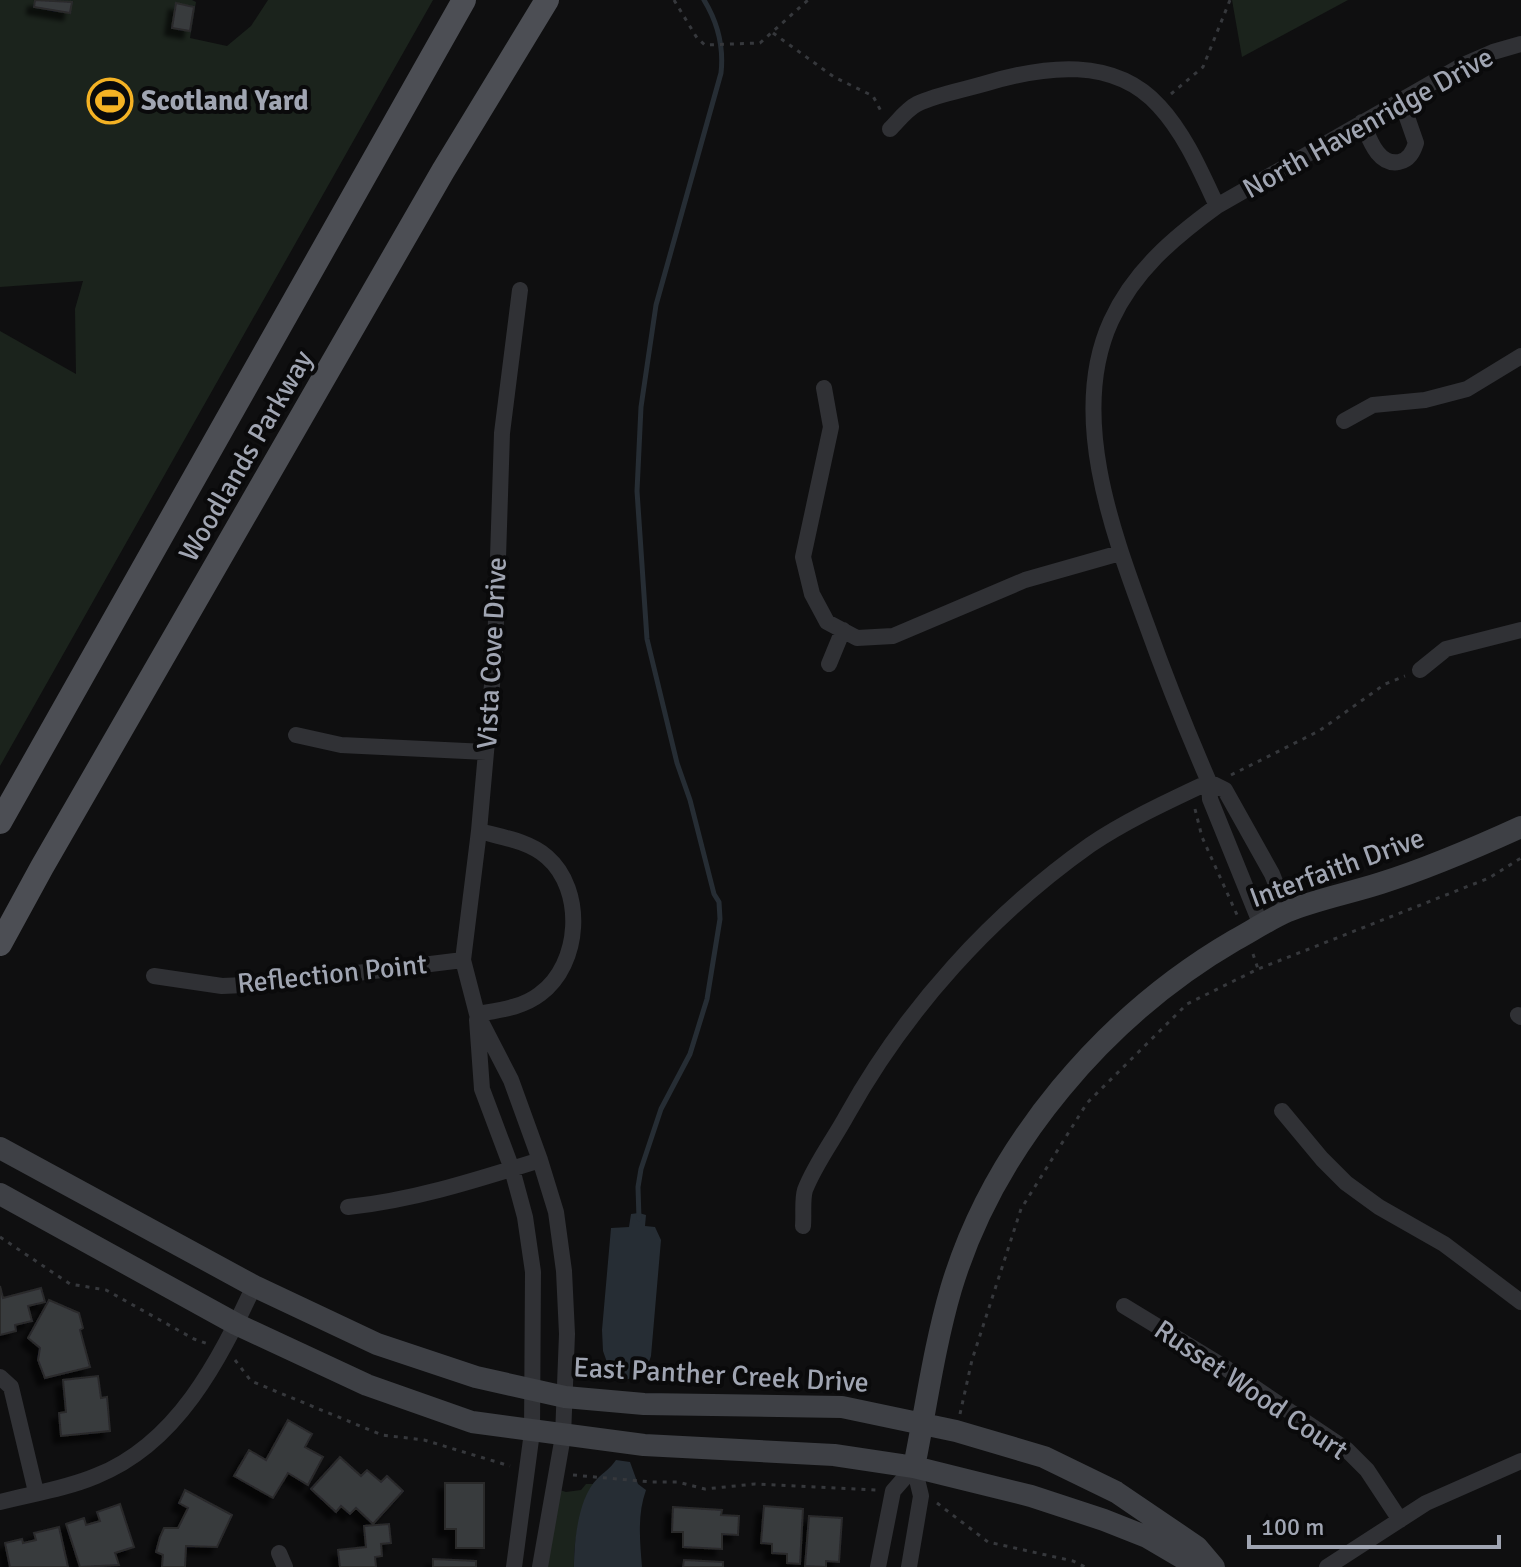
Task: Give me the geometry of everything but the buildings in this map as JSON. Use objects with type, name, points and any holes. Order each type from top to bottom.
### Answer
[{"type":"main road","name":"Woodlands Parkway","points":[[0,822],[464,0]]},
{"type":"main road","name":"Woodlands Parkway","points":[[0,944],[443,171],[547,0]]},
{"type":"street","name":"North Havenridge Drive","points":[[1209,782],[1120,553],[1107,507],[1096,436],[1096,375],[1110,323],[1140,273],[1162,248],[1217,206],[1463,65],[1521,44]]},
{"type":"street","points":[[890,129],[914,105],[1016,74],[1091,69],[1137,88],[1159,105],[1200,169],[1217,206]]},
{"type":"street","points":[[1362,122],[1380,156],[1392,162],[1405,160],[1416,143],[1401,100]]},
{"type":"street","name":"Vista Cove Drive","points":[[514,1567],[532,1432],[533,1272],[525,1217],[512,1169],[482,1089],[477,1014],[463,960],[479,831],[495,651],[502,433],[520,290]]},
{"type":"street","points":[[1344,421],[1373,405],[1425,400],[1467,389],[1521,356]]},
{"type":"street","points":[[824,388],[831,427],[803,557],[812,594],[827,622],[857,638],[893,636],[1025,580],[1120,553]]},
{"type":"street","points":[[829,664],[843,630]]},
{"type":"street","points":[[1420,670],[1446,649],[1521,630]]},
{"type":"street","points":[[296,735],[341,745],[486,752]]},
{"type":"street","points":[[1209,782],[1225,790],[1272,874],[1287,912]]},
{"type":"street","points":[[1209,782],[1210,799],[1253,930]]},
{"type":"street","points":[[803,1226],[804,1192],[902,1028],[940,981],[1040,884],[1082,852],[1142,814],[1209,782]]},
{"type":"street","name":"Interfaith Drive","points":[[914,1467],[943,1321],[960,1265],[991,1195],[1027,1133],[1056,1094],[1131,1017],[1178,976],[1253,930],[1287,912],[1433,865],[1521,827]]},
{"type":"street","points":[[477,1014],[524,1005],[543,992],[567,957],[573,912],[570,892],[562,873],[546,856],[522,843],[479,831]]},
{"type":"street","name":"Reflection Point","points":[[154,976],[222,986],[267,984],[463,960]]},
{"type":"street","name":"Vista Cove Drive","points":[[477,1014],[511,1080],[540,1160],[556,1212],[564,1271],[563,1436],[540,1567]]},
{"type":"street","points":[[1282,1111],[1346,1183],[1379,1207],[1444,1244],[1521,1302]]},
{"type":"street","name":"East Panther Creek Drive","points":[[0,1148],[254,1286],[377,1344],[476,1377],[565,1397],[644,1404],[842,1407],[956,1431],[1044,1457],[1116,1492],[1197,1547],[1214,1567]]},
{"type":"street","points":[[348,1207],[386,1203],[445,1190],[540,1160]]},
{"type":"street","points":[[0,1194],[236,1324],[367,1385],[472,1422],[644,1445],[834,1455],[914,1467],[1031,1496],[1104,1520],[1147,1537],[1198,1567]]},
{"type":"street","points":[[0,1502],[97,1476],[155,1439],[195,1394],[236,1324],[254,1286]]},
{"type":"street","name":"Russet Wood Court","points":[[1124,1306],[1221,1365],[1347,1450],[1367,1470],[1400,1520]]},
{"type":"street","points":[[0,1377],[5,1378],[11,1387],[36,1492]]},
{"type":"street","points":[[1327,1567],[1426,1503],[1521,1461]]},
{"type":"street","points":[[878,1567],[893,1491],[914,1467]]},
{"type":"street","points":[[909,1567],[921,1496],[914,1467]]},
{"type":"path","points":[[674,0],[697,38],[705,45],[760,43],[808,0]]},
{"type":"path","points":[[1159,105],[1203,67],[1230,0]]},
{"type":"path","points":[[773,33],[834,77],[873,96],[890,129]]},
{"type":"path","points":[[1258,969],[1253,930],[1202,837],[1194,805],[1209,782],[1228,777],[1319,731],[1385,684],[1420,670]]},
{"type":"path","points":[[956,1431],[972,1360],[1021,1209],[1087,1103],[1187,1004],[1258,969],[1489,878],[1521,858]]},
{"type":"path","points":[[0,1237],[70,1284],[106,1290],[194,1339],[222,1349],[239,1364],[251,1381],[382,1435],[424,1440],[527,1471]]},
{"type":"path","points":[[555,1475],[651,1482]]},
{"type":"shaded area","points":[[0,0],[192,0],[196,2],[190,38],[227,46],[251,26],[268,0],[433,0],[0,766],[0,331],[76,374],[75,309],[83,281],[0,287]]},
{"type":"shaded area","points":[[1232,0],[1348,0],[1242,57]]},
{"type":"shaded area","points":[[631,1214],[646,1215],[645,1226],[655,1227],[661,1240],[651,1356],[640,1374],[620,1381],[609,1368],[603,1351],[611,1228],[629,1227]]},
{"type":"shaded area","points":[[616,1460],[630,1462],[638,1484],[646,1490],[640,1518],[642,1567],[574,1567],[576,1533],[585,1497]]},
{"type":"shaded area","points":[[586,1484],[595,1484],[579,1524],[574,1567],[547,1567],[560,1490],[581,1490]]},
{"type":"waterway","points":[[639,1219],[641,1169],[661,1109],[690,1054],[707,999],[720,919],[719,902],[714,894],[690,800],[677,763],[647,639],[637,491],[641,407],[656,305],[721,73],[719,35],[704,0]]},
{"type":"place","name":"Scotland Yard","points":[[110,101]]}]
